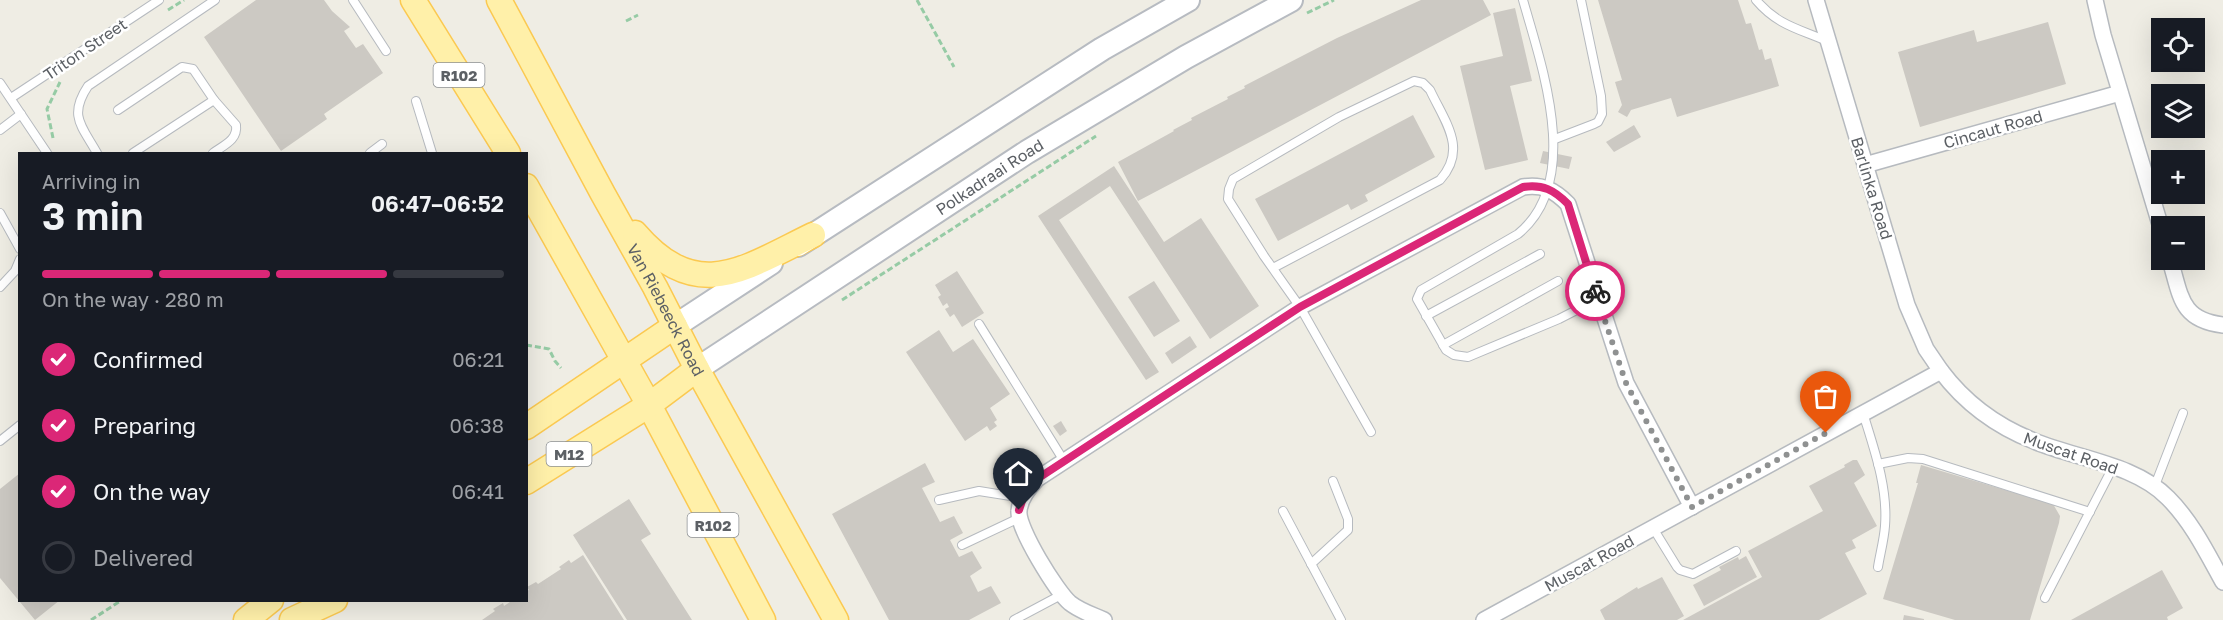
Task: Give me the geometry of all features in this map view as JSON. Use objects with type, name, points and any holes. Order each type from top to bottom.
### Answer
[{"type":"main road","name":"R102","points":[[413,0],[507,152]]},
{"type":"main road","name":"Van Riebeeck Road","points":[[499,0],[697,369],[836,620]]},
{"type":"main road","name":"M12","points":[[528,426],[813,235],[1082,62],[1188,0]]},
{"type":"main road","name":"Polkadraai Road","points":[[697,369],[1027,152],[1185,57],[1297,8]]},
{"type":"main road","name":"R102","points":[[528,190],[625,361],[763,620]]},
{"type":"main road","points":[[603,194],[651,251],[675,267],[691,272],[723,275],[739,271],[813,235]]},
{"type":"main road","name":"M12","points":[[528,481],[649,405],[697,369]]},
{"type":"main road","points":[[246,620],[268,602]]},
{"type":"main road","points":[[292,620],[330,602]]},
{"type":"street","name":"Barlinka Road","points":[[1816,0],[1907,305],[1926,349],[1941,370]]},
{"type":"street","points":[[2095,0],[2095,9],[2157,216]]},
{"type":"street","name":"Cincaut Road","points":[[1865,165],[2120,93]]},
{"type":"street","points":[[1104,620],[1078,608],[1061,595],[1022,529],[1019,510],[1023,498],[1037,479],[1300,307],[1523,187],[1535,185],[1548,188],[1568,204],[1626,383],[1692,507]]},
{"type":"street","points":[[2173,270],[2182,301],[2190,314],[2204,322],[2223,325]]},
{"type":"street","name":"Muscat Road","points":[[1484,620],[1941,370],[1954,388],[1978,410],[2013,432],[2138,476],[2168,497],[2197,535],[2223,582]]},
{"type":"lane","name":"Triton Street","points":[[11,98],[159,0]]},
{"type":"lane","points":[[97,152],[78,119],[78,106],[88,86],[215,0]]},
{"type":"lane","points":[[354,0],[386,51]]},
{"type":"lane","points":[[1523,0],[1550,102],[1555,139],[1548,188],[1534,219],[1518,234],[1421,290],[1417,299],[1443,345],[1450,353],[1468,357],[1559,320],[1598,299]]},
{"type":"lane","points":[[1555,139],[1598,122],[1602,114],[1601,96],[1581,0]]},
{"type":"lane","points":[[1756,0],[1793,29],[1828,42]]},
{"type":"lane","points":[[118,110],[185,67],[193,69],[214,100],[236,124],[237,130],[234,138],[214,152]]},
{"type":"lane","points":[[1273,268],[1440,180],[1447,172],[1452,165],[1453,141],[1427,86],[1414,81],[1339,117],[1233,179],[1228,189],[1228,199],[1273,268],[1300,307],[1371,432]]},
{"type":"lane","points":[[0,83],[46,152]]},
{"type":"lane","points":[[135,152],[214,100]]},
{"type":"lane","points":[[416,101],[432,152]]},
{"type":"lane","points":[[0,130],[21,114]]},
{"type":"lane","points":[[371,152],[382,144]]},
{"type":"lane","points":[[0,213],[18,245]]},
{"type":"lane","points":[[1426,316],[1540,254]]},
{"type":"lane","points":[[0,287],[15,271],[18,264]]},
{"type":"lane","points":[[1443,345],[1558,281]]},
{"type":"lane","points":[[979,324],[1064,461]]},
{"type":"lane","points":[[1863,413],[1878,464],[1885,511],[1885,527],[1878,567]]},
{"type":"lane","points":[[2154,488],[2183,413]]},
{"type":"lane","points":[[0,441],[18,427]]},
{"type":"lane","points":[[1878,464],[1908,458],[1923,459],[2090,512]]},
{"type":"lane","points":[[2045,598],[2113,467]]},
{"type":"lane","points":[[1311,564],[1348,530],[1348,519],[1334,481]]},
{"type":"lane","points":[[939,500],[979,491],[1023,498]]},
{"type":"lane","points":[[1283,511],[1341,620]]},
{"type":"lane","points":[[962,545],[1019,518]]},
{"type":"lane","points":[[1653,528],[1677,567],[1692,574],[1736,551]]},
{"type":"lane","points":[[1014,620],[1061,595]]},
{"type":"path","points":[[917,0],[954,67]]},
{"type":"path","points":[[1297,8],[1334,0]]},
{"type":"path","points":[[626,21],[638,15]]},
{"type":"path","points":[[839,302],[1105,130]]},
{"type":"path","points":[[528,345],[549,349],[561,368]]},
{"type":"path","points":[[91,620],[119,602]]},
{"type":"building","points":[[256,0],[324,0],[332,11],[350,27],[344,31],[356,48],[363,44],[383,73],[324,114],[327,119],[281,151],[204,37]]},
{"type":"building","points":[[1421,0],[1483,0],[1491,15],[1138,201],[1118,162],[1174,131],[1192,120],[1191,118],[1228,99],[1227,97],[1245,88],[1244,86],[1337,38]]},
{"type":"building","points":[[1598,0],[1738,0],[1746,24],[1751,23],[1759,50],[1762,49],[1765,60],[1771,58],[1779,86],[1677,117],[1671,98],[1631,110],[1627,117],[1618,112],[1622,105],[1615,82],[1622,80]]},
{"type":"building","points":[[1515,8],[1532,81],[1510,86],[1528,160],[1485,170],[1460,66],[1503,56],[1493,13]]},
{"type":"building","points":[[2048,22],[2066,84],[1920,127],[1898,52],[1974,30],[1977,42]]},
{"type":"building","points":[[1413,115],[1435,157],[1365,195],[1368,201],[1351,210],[1348,204],[1278,241],[1255,199]]},
{"type":"building","points":[[1634,125],[1641,137],[1614,152],[1606,142]]},
{"type":"building","points":[[1543,151],[1572,157],[1569,169],[1540,163]]},
{"type":"building","points":[[1114,166],[1164,242],[1201,218],[1259,306],[1210,339],[1110,186],[1059,220],[1159,372],[1146,380],[1038,216]]},
{"type":"building","points":[[957,271],[984,313],[962,327],[954,314],[950,317],[945,309],[949,307],[947,303],[943,306],[938,297],[941,295],[935,285]]},
{"type":"building","points":[[1154,281],[1180,321],[1154,337],[1128,297]]},
{"type":"building","points":[[939,330],[953,352],[973,339],[1010,394],[990,408],[997,420],[994,422],[997,426],[990,431],[987,426],[965,441],[906,352]]},
{"type":"building","points":[[1190,336],[1197,347],[1172,364],[1165,353]]},
{"type":"building","points":[[1061,421],[1067,431],[1060,436],[1053,426]]},
{"type":"building","points":[[1857,460],[1865,475],[1854,483],[1877,526],[1852,540],[1856,548],[1845,553],[1867,594],[1819,620],[1683,620],[1762,577],[1748,551],[1823,511],[1809,486],[1845,467],[1844,465]]},
{"type":"building","points":[[925,463],[935,482],[922,488],[940,522],[954,516],[963,533],[950,540],[959,557],[972,551],[982,568],[970,576],[978,592],[991,586],[1001,603],[969,620],[889,620],[832,514]]},
{"type":"building","points":[[1921,465],[2053,504],[2060,516],[2059,523],[2030,620],[1955,620],[1883,599],[1918,483],[1916,483]]},
{"type":"building","points":[[18,475],[18,600],[0,578],[0,489]]},
{"type":"building","points":[[629,499],[651,534],[641,540],[692,620],[627,620],[573,535]]},
{"type":"building","points":[[583,555],[624,620],[482,620],[503,603],[504,606],[510,602],[528,602],[528,586],[536,582],[538,584],[561,569],[559,567],[569,560],[571,563]]},
{"type":"building","points":[[1746,556],[1757,577],[1704,606],[1693,585],[1721,570],[1719,567],[1738,557],[1739,560]]},
{"type":"building","points":[[2162,570],[2183,608],[2167,617],[2168,620],[2071,620]]},
{"type":"building","points":[[1662,577],[1684,616],[1677,620],[1605,620],[1600,610],[1637,587],[1638,589]]},
{"type":"building","points":[[20,602],[58,602],[35,620]]},
{"type":"building","points":[[1904,615],[1924,619],[1924,620],[1903,620]]},
{"type":"way so far","points":[[1595,291],[1626,383],[1692,507],[1826,433]]},
{"type":"route","points":[[1019,510],[1023,498],[1037,479],[1300,307],[1523,187],[1535,185],[1548,188],[1568,204],[1595,291]]}]
